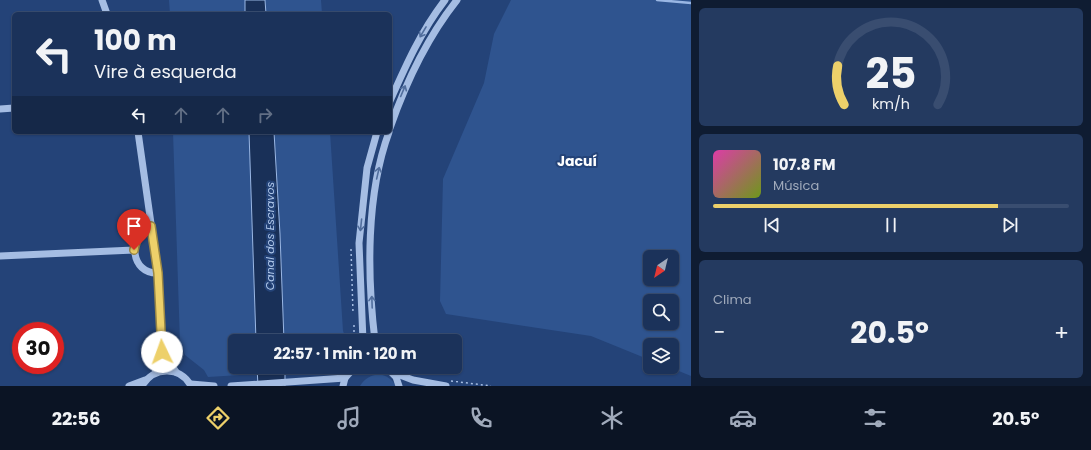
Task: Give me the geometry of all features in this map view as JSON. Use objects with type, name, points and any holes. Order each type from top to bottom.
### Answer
[{"type":"street","points":[[102,0],[106,12]]},
{"type":"street","points":[[392,96],[409,56],[431,18],[445,0]]},
{"type":"street","points":[[392,122],[402,93],[418,60],[436,30],[457,0]]},
{"type":"street","points":[[0,109],[12,108]]},
{"type":"street","points":[[129,386],[143,383],[154,373],[162,352],[158,273],[138,134]]},
{"type":"street","points":[[363,334],[359,242],[367,168],[376,134]]},
{"type":"street","points":[[375,334],[371,264],[371,227],[376,181],[388,134]]},
{"type":"street","points":[[151,226],[142,231],[138,236],[134,250],[140,265],[146,270],[158,273]]},
{"type":"street","points":[[0,256],[134,250]]},
{"type":"street","points":[[162,352],[176,372]]},
{"type":"street","points":[[154,373],[165,370],[176,372],[184,377],[191,385],[214,386]]},
{"type":"street","points":[[343,386],[345,378],[348,374]]},
{"type":"street","points":[[393,374],[399,386]]},
{"type":"street","points":[[397,374],[413,380],[446,386]]},
{"type":"street","points":[[231,386],[286,384],[345,378]]},
{"type":"street","points":[[310,382],[323,386]]},
{"type":"shaded area","points":[[169,0],[245,0],[245,12],[170,12]]},
{"type":"shaded area","points":[[265,0],[321,0],[322,12],[266,12]]},
{"type":"shaded area","points":[[511,0],[691,0],[691,376],[679,371],[679,338],[643,338],[643,357],[591,336],[446,314],[440,301],[443,179],[484,83],[494,34]]},
{"type":"shaded area","points":[[173,134],[249,134],[256,334],[228,334],[228,374],[257,374],[208,377],[204,370],[185,355],[180,343]]},
{"type":"shaded area","points":[[274,134],[330,134],[344,334],[284,334]]},
{"type":"shaded area","points":[[379,374],[389,378],[396,386],[360,386],[364,381]]},
{"type":"water","points":[[245,0],[265,0],[266,12],[245,12]]},
{"type":"water","name":"Canal dos Escravos","points":[[249,134],[274,134],[284,334],[256,334]]},
{"type":"water","points":[[257,374],[285,374],[285,386],[258,386]]},
{"type":"waterway","points":[[657,0],[691,3]]},
{"type":"district","name":"Jacuí","points":[[577,161]]},
{"type":"route","points":[[134,250],[138,236],[142,231],[151,226],[158,273],[162,352]]}]
